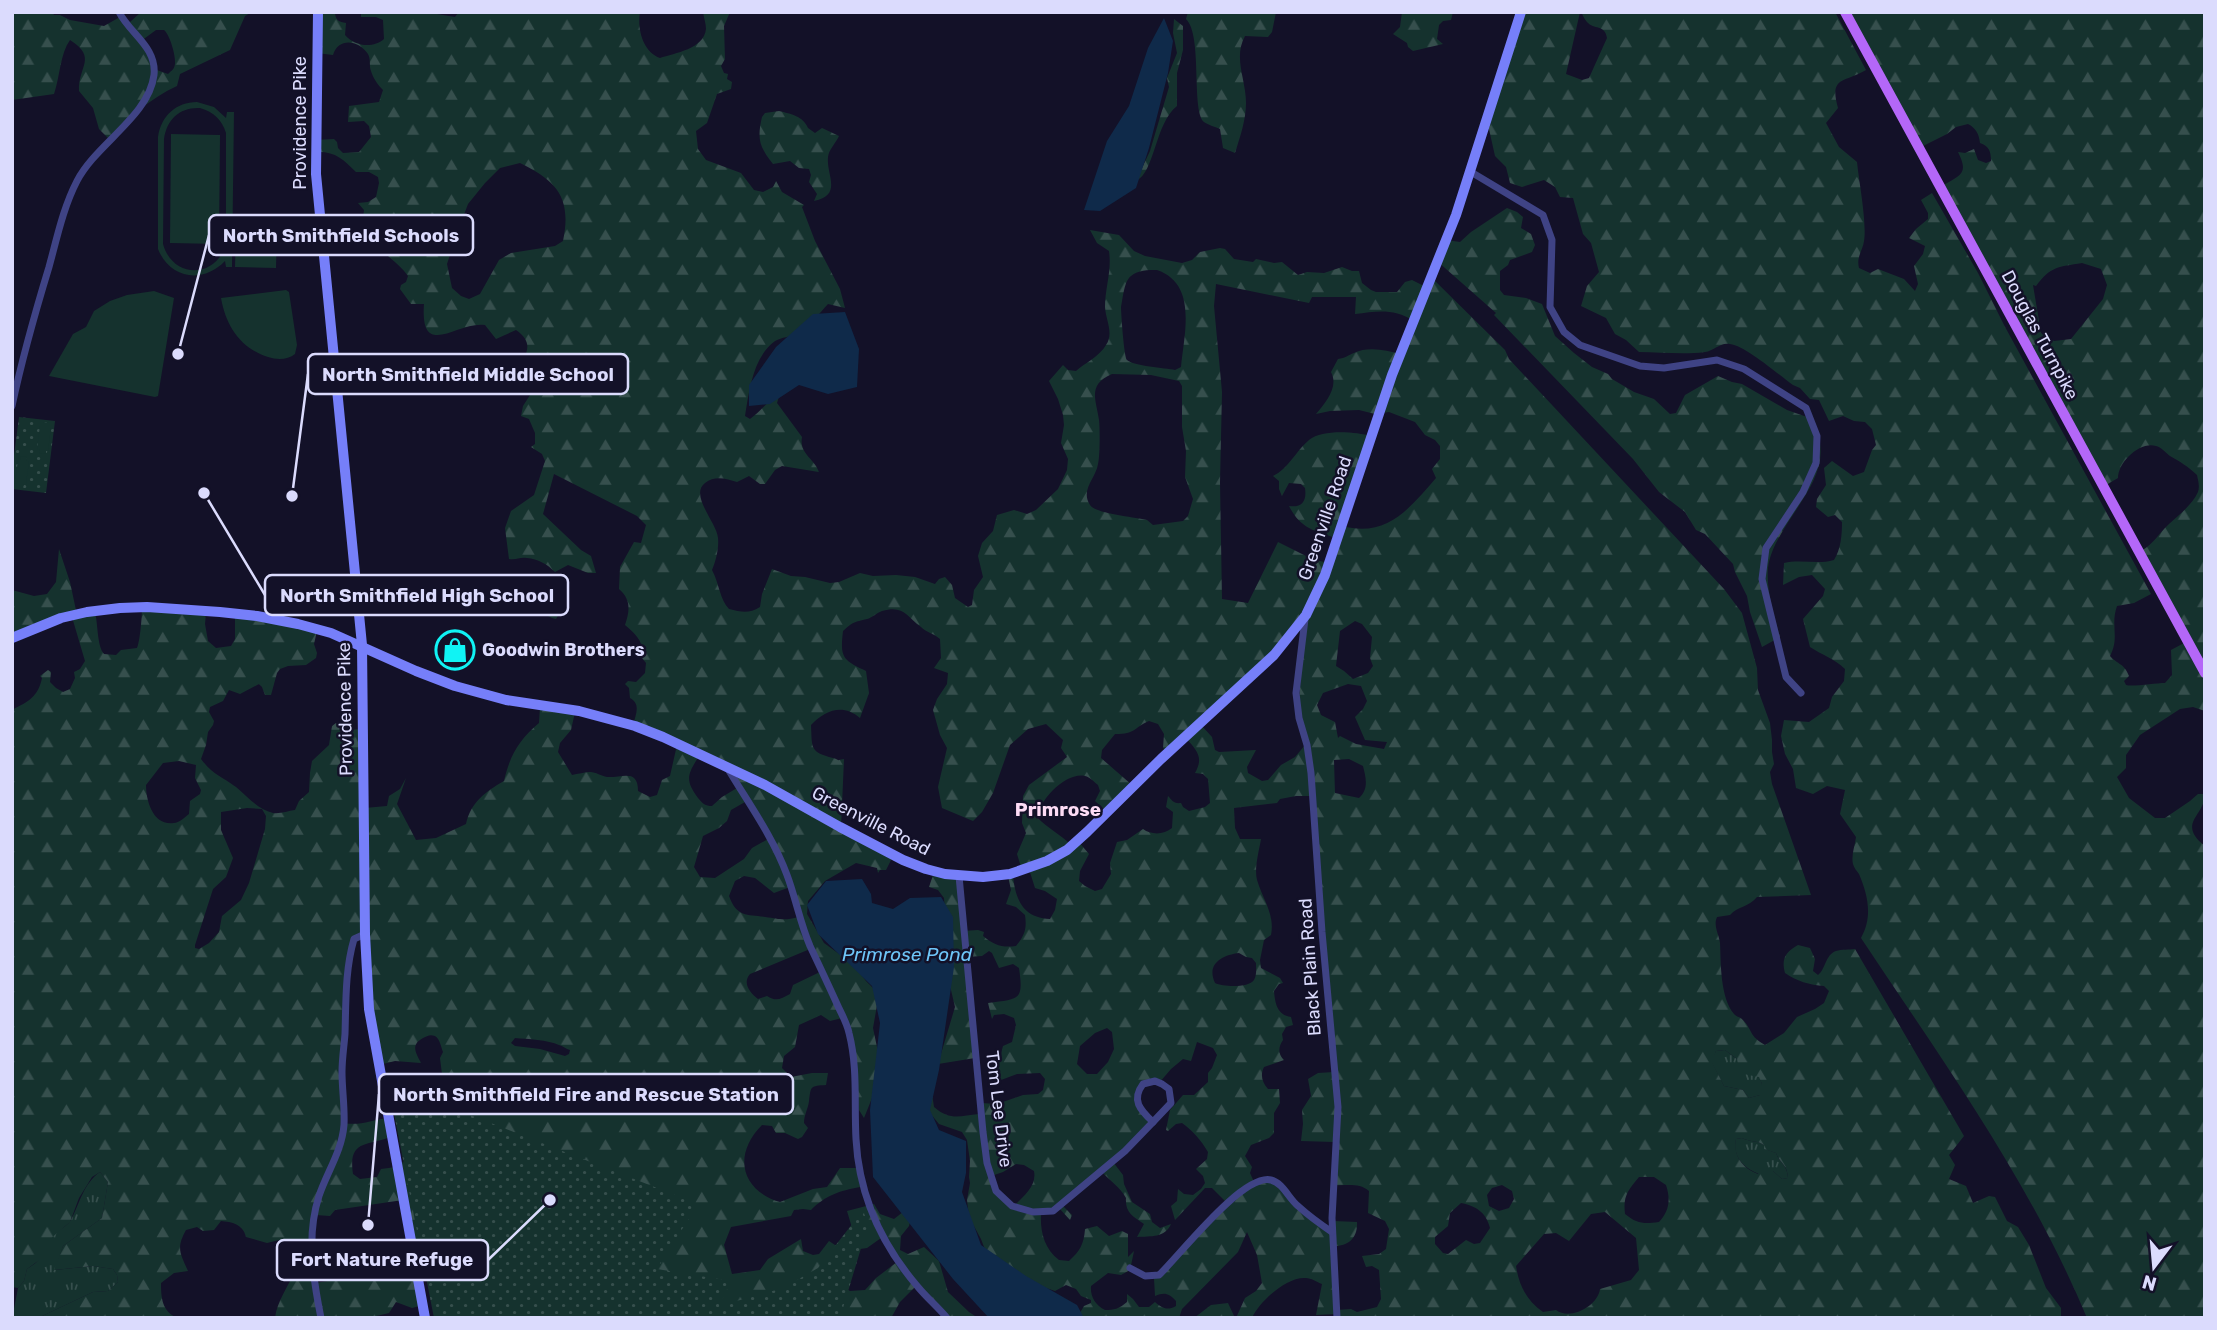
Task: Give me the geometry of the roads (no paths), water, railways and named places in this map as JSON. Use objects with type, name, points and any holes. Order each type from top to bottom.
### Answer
[{"type":"main road","name":"Providence Pike","points":[[318,12],[317,186],[362,645],[365,934],[369,1009],[425,1318]]},
{"type":"main road","name":"Greenville Road","points":[[12,638],[81,613],[120,608],[147,607],[271,618],[299,624],[362,645],[449,684],[506,700],[579,712],[635,726],[726,766],[903,860],[926,869],[959,876],[983,877],[1010,874],[1047,861],[1066,849],[1274,655],[1306,615],[1325,575],[1392,375],[1471,172],[1521,12]]},
{"type":"main road","name":"Douglas Turnpike","points":[[1844,12],[2205,673]]},
{"type":"street","points":[[12,406],[34,313],[66,207],[76,184],[86,164],[138,110],[150,93],[155,73],[151,54],[119,12]]},
{"type":"street","points":[[1471,172],[1542,215],[1552,240],[1550,307],[1564,332],[1580,345],[1640,366],[1664,368],[1717,360],[1744,369],[1807,408],[1817,436],[1816,463],[1803,492],[1766,548],[1762,579],[1786,677],[1801,693]]},
{"type":"street","name":"Black Plain Road","points":[[1306,615],[1296,693],[1311,773],[1338,1107],[1332,1232],[1337,1318]]},
{"type":"street","points":[[726,766],[765,827],[775,848],[787,875],[809,943],[849,1030],[856,1078],[859,1171],[869,1210],[879,1233],[897,1261],[947,1318]]},
{"type":"street","name":"Tom Lee Drive","points":[[959,876],[983,1132],[987,1163],[996,1191],[1012,1206],[1033,1212],[1053,1211],[1125,1151],[1153,1122],[1171,1102],[1169,1089],[1163,1084],[1150,1081],[1139,1089],[1136,1100],[1140,1110],[1153,1122]]},
{"type":"street","points":[[321,1318],[313,1279],[311,1248],[314,1221],[318,1199],[341,1143],[344,1125],[342,1072],[349,955],[354,939],[365,934]]},
{"type":"street","points":[[1130,1268],[1145,1276],[1159,1275],[1238,1192],[1257,1180],[1272,1180],[1295,1205],[1332,1232]]},
{"type":"water","points":[[1164,18],[1173,41],[1168,73],[1136,188],[1100,211],[1084,210],[1107,141],[1129,106],[1148,48]]},
{"type":"water","points":[[845,312],[859,349],[857,387],[828,394],[799,385],[770,404],[749,406],[749,385],[776,347],[813,314]]},
{"type":"water","name":"Primrose Pond","points":[[862,879],[871,894],[872,903],[893,909],[910,898],[941,897],[953,917],[954,967],[939,1070],[930,1110],[939,1130],[966,1141],[966,1173],[962,1192],[981,1245],[1026,1276],[1077,1305],[1084,1318],[989,1318],[953,1279],[873,1177],[870,1110],[880,1023],[872,986],[818,934],[807,905],[826,881]]},
{"type":"place","name":"North Smithfield Schools","points":[[178,354]]},
{"type":"place","name":"North Smithfield High School","points":[[204,493]]},
{"type":"place","name":"North Smithfield Middle School","points":[[292,496]]},
{"type":"place","name":"Goodwin Brothers","points":[[455,650]]},
{"type":"place","name":"Fort Nature Refuge","points":[[550,1200]]},
{"type":"place","name":"North Smithfield Fire and Rescue Station","points":[[368,1225]]},
{"type":"district","name":"Primrose","points":[[1058,809]]}]
